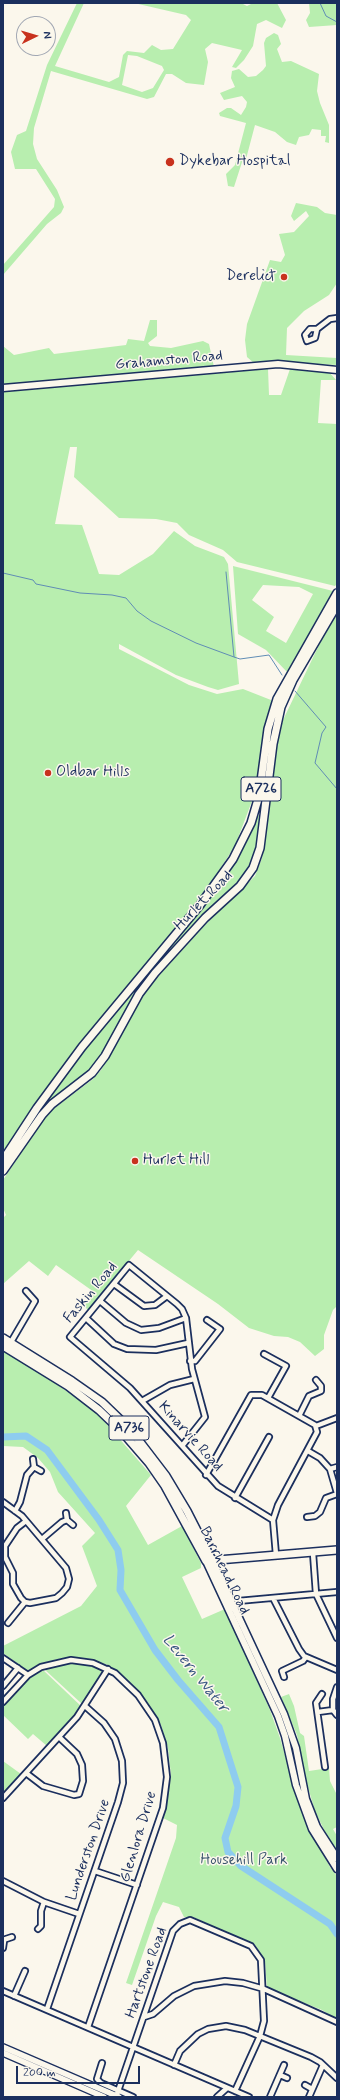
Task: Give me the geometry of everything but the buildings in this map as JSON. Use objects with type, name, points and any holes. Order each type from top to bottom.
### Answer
[{"type":"main road","name":"Grahamston Road","points":[[3,388],[278,364],[337,370]]},
{"type":"main road","name":"Hurlet Road","points":[[3,1160],[37,1108],[82,1047],[200,905],[233,859],[251,824],[259,796],[268,729],[277,699],[337,593]]},
{"type":"main road","name":"Hurlet Road","points":[[3,1171],[42,1115],[52,1104],[92,1073],[105,1056],[139,994],[155,973],[205,918],[240,886],[253,868],[260,848],[273,744],[281,707],[293,680],[337,605]]},
{"type":"main road","name":"Barrhead Road","points":[[3,1338],[11,1342],[28,1357],[99,1410],[149,1463],[182,1508],[209,1561],[278,1716],[285,1736],[296,1785],[316,1835],[337,1869]]},
{"type":"main road","name":"Barrhead Road","points":[[3,1346],[28,1357]]},
{"type":"main road","points":[[209,1561],[337,1550]]},
{"type":"main road","name":"Barrhead Road","points":[[306,1808],[337,1858]]},
{"type":"street","points":[[317,329],[330,319],[337,318]]},
{"type":"street","name":"Faskin Road","points":[[70,1337],[129,1266],[182,1309],[186,1318]]},
{"type":"street","points":[[114,1284],[144,1306],[156,1305],[167,1296]]},
{"type":"street","points":[[11,1342],[35,1301],[26,1291]]},
{"type":"street","points":[[100,1301],[126,1323],[141,1330],[159,1328],[186,1318],[190,1361],[205,1417],[182,1446]]},
{"type":"street","points":[[86,1318],[114,1344],[128,1350],[156,1350],[188,1343]]},
{"type":"street","points":[[190,1361],[195,1361],[220,1329],[207,1320]]},
{"type":"street","name":"Kinarvie Road","points":[[70,1337],[121,1379],[218,1486],[235,1498],[273,1520]]},
{"type":"street","points":[[264,1354],[286,1366],[268,1398]]},
{"type":"street","points":[[142,1401],[170,1385],[194,1379]]},
{"type":"street","points":[[299,1416],[306,1409],[310,1396],[321,1391],[321,1386],[316,1380]]},
{"type":"street","points":[[206,1474],[249,1397],[253,1394],[258,1394],[268,1398],[316,1426]]},
{"type":"street","points":[[316,1426],[337,1418]]},
{"type":"street","points":[[276,1555],[273,1520],[278,1505],[317,1432],[316,1426]]},
{"type":"street","points":[[235,1498],[269,1437]]},
{"type":"street","points":[[307,1517],[315,1516],[320,1512],[326,1498],[337,1494],[330,1469],[320,1458],[308,1451]]},
{"type":"street","points":[[15,1511],[20,1502],[27,1475],[34,1467],[33,1459]]},
{"type":"street","points":[[34,1467],[41,1471]]},
{"type":"street","points":[[330,1469],[337,1467]]},
{"type":"street","points":[[3,1502],[26,1521],[63,1564],[69,1579],[64,1591],[56,1598],[30,1603],[25,1602],[13,1584],[13,1573],[5,1558],[4,1546],[17,1528],[26,1521]]},
{"type":"street","points":[[66,1513],[67,1520],[73,1525]]},
{"type":"street","points":[[42,1539],[62,1522],[67,1520]]},
{"type":"street","points":[[312,1552],[316,1594],[337,1638]]},
{"type":"street","points":[[238,1601],[337,1592]]},
{"type":"street","points":[[273,1598],[299,1649],[306,1657],[337,1670]]},
{"type":"street","points":[[8,1623],[25,1602]]},
{"type":"street","points":[[284,1676],[282,1671],[302,1661],[306,1657]]},
{"type":"street","points":[[3,1658],[28,1675]]},
{"type":"street","name":"Glenlora Drive","points":[[3,1702],[28,1675],[51,1664],[71,1660],[93,1663],[108,1669],[131,1687],[150,1711],[160,1734],[167,1761],[167,1784],[163,1808],[88,2027]]},
{"type":"street","points":[[3,1686],[18,1668]]},
{"type":"street","points":[[3,1798],[59,1737],[85,1706],[108,1669]]},
{"type":"street","points":[[337,1687],[333,1699],[333,1710],[337,1715]]},
{"type":"street","points":[[322,1694],[316,1704],[325,1742],[325,1767]]},
{"type":"street","name":"Lunderston Drive","points":[[47,2010],[118,1802],[123,1772],[119,1750],[112,1734],[100,1719],[85,1706]]},
{"type":"street","points":[[318,1712],[333,1710]]},
{"type":"street","points":[[26,1773],[43,1786],[74,1795],[79,1794],[83,1781],[82,1765],[77,1754],[59,1737]]},
{"type":"street","points":[[95,1871],[137,1885]]},
{"type":"street","points":[[3,1881],[44,1902],[79,1914]]},
{"type":"street","points":[[38,1929],[41,1926],[41,1911],[44,1902]]},
{"type":"street","name":"Hartstone Road","points":[[118,2095],[173,1931],[180,1924],[193,1920],[251,1946],[261,1960],[264,1989],[264,2021],[260,2036],[235,2091]]},
{"type":"street","points":[[3,1948],[3,1941],[12,1937]]},
{"type":"street","points":[[14,1996],[25,1972]]},
{"type":"street","points":[[144,2017],[153,2014],[174,1996],[194,1986],[234,1982],[264,1989],[337,2022]]},
{"type":"street","points":[[3,1991],[249,2097]]},
{"type":"street","points":[[174,2065],[180,2051],[189,2041],[208,2029],[226,2026],[234,2027],[260,2036],[311,2057],[323,2064],[337,2078]]},
{"type":"street","points":[[3,2046],[118,2095],[133,2097]]},
{"type":"street","points":[[3,2053],[104,2097]]},
{"type":"street","points":[[102,2063],[97,2079],[118,2095]]},
{"type":"street","points":[[309,2097],[323,2064]]},
{"type":"street","points":[[270,2097],[284,2065]]},
{"type":"street","points":[[280,2075],[287,2078]]},
{"type":"street","points":[[305,2085],[312,2089]]},
{"type":"street","points":[[218,2097],[227,2088]]},
{"type":"green space","points":[[77,3],[84,3],[55,66],[109,82],[119,77],[123,55],[127,51],[144,53],[152,45],[161,50],[173,49],[191,20],[186,15],[134,3],[241,3],[247,6],[253,3],[277,3],[286,20],[282,28],[266,20],[257,24],[253,46],[244,60],[236,68],[232,67],[242,50],[212,43],[205,49],[208,62],[204,85],[186,83],[172,74],[166,74],[154,97],[147,99],[51,71],[34,128],[33,144],[37,159],[57,190],[64,207],[61,213],[47,224],[3,275],[3,265],[54,207],[55,199],[36,169],[15,169],[11,152],[17,135],[26,131],[47,65],[51,56],[56,56],[56,46]],"holes":[[[128,55],[137,56],[162,66],[164,70],[153,88],[142,92],[122,85]]]},
{"type":"green space","points":[[309,3],[337,3],[337,25],[309,27],[306,20],[310,13]]},
{"type":"green space","points":[[274,33],[278,35],[281,44],[277,49],[282,62],[291,61],[319,74],[317,91],[329,125],[329,143],[325,142],[326,136],[321,136],[321,130],[312,129],[309,135],[299,137],[296,145],[287,142],[275,132],[255,125],[246,159],[243,159],[234,187],[228,186],[226,174],[235,165],[246,123],[220,116],[219,113],[227,108],[231,108],[241,115],[247,102],[242,96],[224,100],[220,93],[235,87],[231,78],[232,71],[239,69],[248,77],[256,76],[263,70],[266,66],[264,43],[266,38]]},
{"type":"green space","points":[[296,203],[317,207],[325,213],[337,215],[337,283],[329,295],[304,311],[287,328],[286,355],[337,358],[337,365],[276,362],[255,364],[247,357],[245,340],[247,324],[270,260],[281,262],[285,255],[279,234],[294,232],[309,216],[306,211],[294,221],[291,216]]},
{"type":"green space","points":[[150,320],[157,320],[157,336],[148,343],[150,346],[171,348],[203,341],[209,344],[214,367],[19,386],[3,385],[3,346],[14,355],[49,348],[54,354],[126,345],[128,339],[144,341]]},
{"type":"green space","points":[[268,369],[269,395],[281,395],[290,369],[330,373],[336,380],[321,380],[318,423],[337,424],[337,584],[335,586],[237,562],[223,550],[189,535],[177,523],[156,519],[119,518],[74,477],[77,447],[70,447],[55,524],[82,525],[99,574],[119,575],[153,554],[174,531],[195,546],[224,557],[228,564],[239,684],[218,690],[176,675],[119,644],[119,649],[189,685],[217,694],[243,689],[271,700],[272,703],[255,793],[235,846],[199,901],[91,1032],[3,1156],[3,392]]},
{"type":"green space","points":[[233,566],[333,591],[287,672],[266,650],[238,634]],"holes":[[[263,585],[299,587],[313,594],[286,643],[266,631],[274,617],[252,600]]]},
{"type":"green space","points":[[337,614],[337,1306],[333,1310],[324,1335],[324,1349],[315,1356],[300,1342],[288,1337],[274,1336],[249,1328],[218,1304],[138,1250],[88,1310],[84,1306],[94,1292],[56,1265],[48,1276],[29,1261],[3,1284],[3,1218],[6,1215],[3,1208],[3,1180],[48,1113],[93,1079],[101,1070],[146,990],[203,927],[255,876],[262,858],[276,745],[283,720],[320,643]]},
{"type":"green space","points":[[257,815],[261,816],[256,852],[245,874],[198,921],[138,989],[105,1052],[90,1072],[48,1103],[46,1102],[91,1040],[222,881],[245,844]]},
{"type":"green space","name":"Househill Park","points":[[3,1351],[37,1370],[97,1413],[151,1475],[126,1506],[148,1545],[182,1526],[201,1563],[201,1568],[182,1577],[202,1619],[225,1609],[270,1710],[280,1738],[297,1798],[310,1830],[330,1867],[337,1876],[337,2019],[322,2010],[267,1988],[265,1961],[255,1945],[193,1917],[184,1917],[179,1907],[163,1902],[156,1916],[132,1985],[126,1983],[176,1838],[177,1825],[163,1818],[171,1775],[168,1748],[161,1725],[148,1703],[131,1683],[108,1665],[87,1658],[63,1658],[42,1663],[28,1671],[3,1653],[3,1646],[81,1606],[97,1586],[82,1546],[95,1533],[58,1492],[50,1472],[38,1458],[23,1447],[3,1446]]},
{"type":"green space","points":[[65,1663],[85,1664],[102,1670],[94,1687],[82,1704],[44,1669]]},
{"type":"green space","points":[[43,1670],[82,1707],[47,1746],[33,1734],[28,1739],[3,1715],[3,1705],[28,1679]]},
{"type":"green space","points":[[289,1694],[294,1706],[300,1733],[304,1736],[309,1771],[329,1768],[330,1781],[337,1795],[337,1827],[333,1829],[337,1836],[337,1850],[329,1840],[315,1811],[305,1777],[297,1735],[281,1697]]},
{"type":"green space","points":[[3,1761],[21,1774],[3,1794]]},
{"type":"waterway","points":[[320,3],[326,16],[337,22]]},
{"type":"waterway","points":[[226,572],[234,657],[240,659],[269,655],[282,675]]},
{"type":"waterway","points":[[3,573],[33,580],[36,584],[80,593],[112,595],[126,598],[137,611],[151,621],[196,643],[234,657]]},
{"type":"waterway","points":[[295,691],[326,727],[322,733],[315,763],[337,789]]},
{"type":"waterway","name":"Levern Water","points":[[3,1437],[26,1436],[47,1450],[99,1520],[118,1550],[121,1570],[120,1590],[155,1650],[178,1680],[219,1727],[238,1787],[236,1806],[225,1838],[228,1852],[241,1866],[330,1924],[337,1934]]},
{"type":"place","name":"Dykebar Hospital","points":[[170,162]]},
{"type":"place","name":"Derelict","points":[[284,277]]},
{"type":"place","name":"Oldbar Hills","points":[[48,773]]},
{"type":"place","name":"Hurlet Hill","points":[[135,1161]]}]
